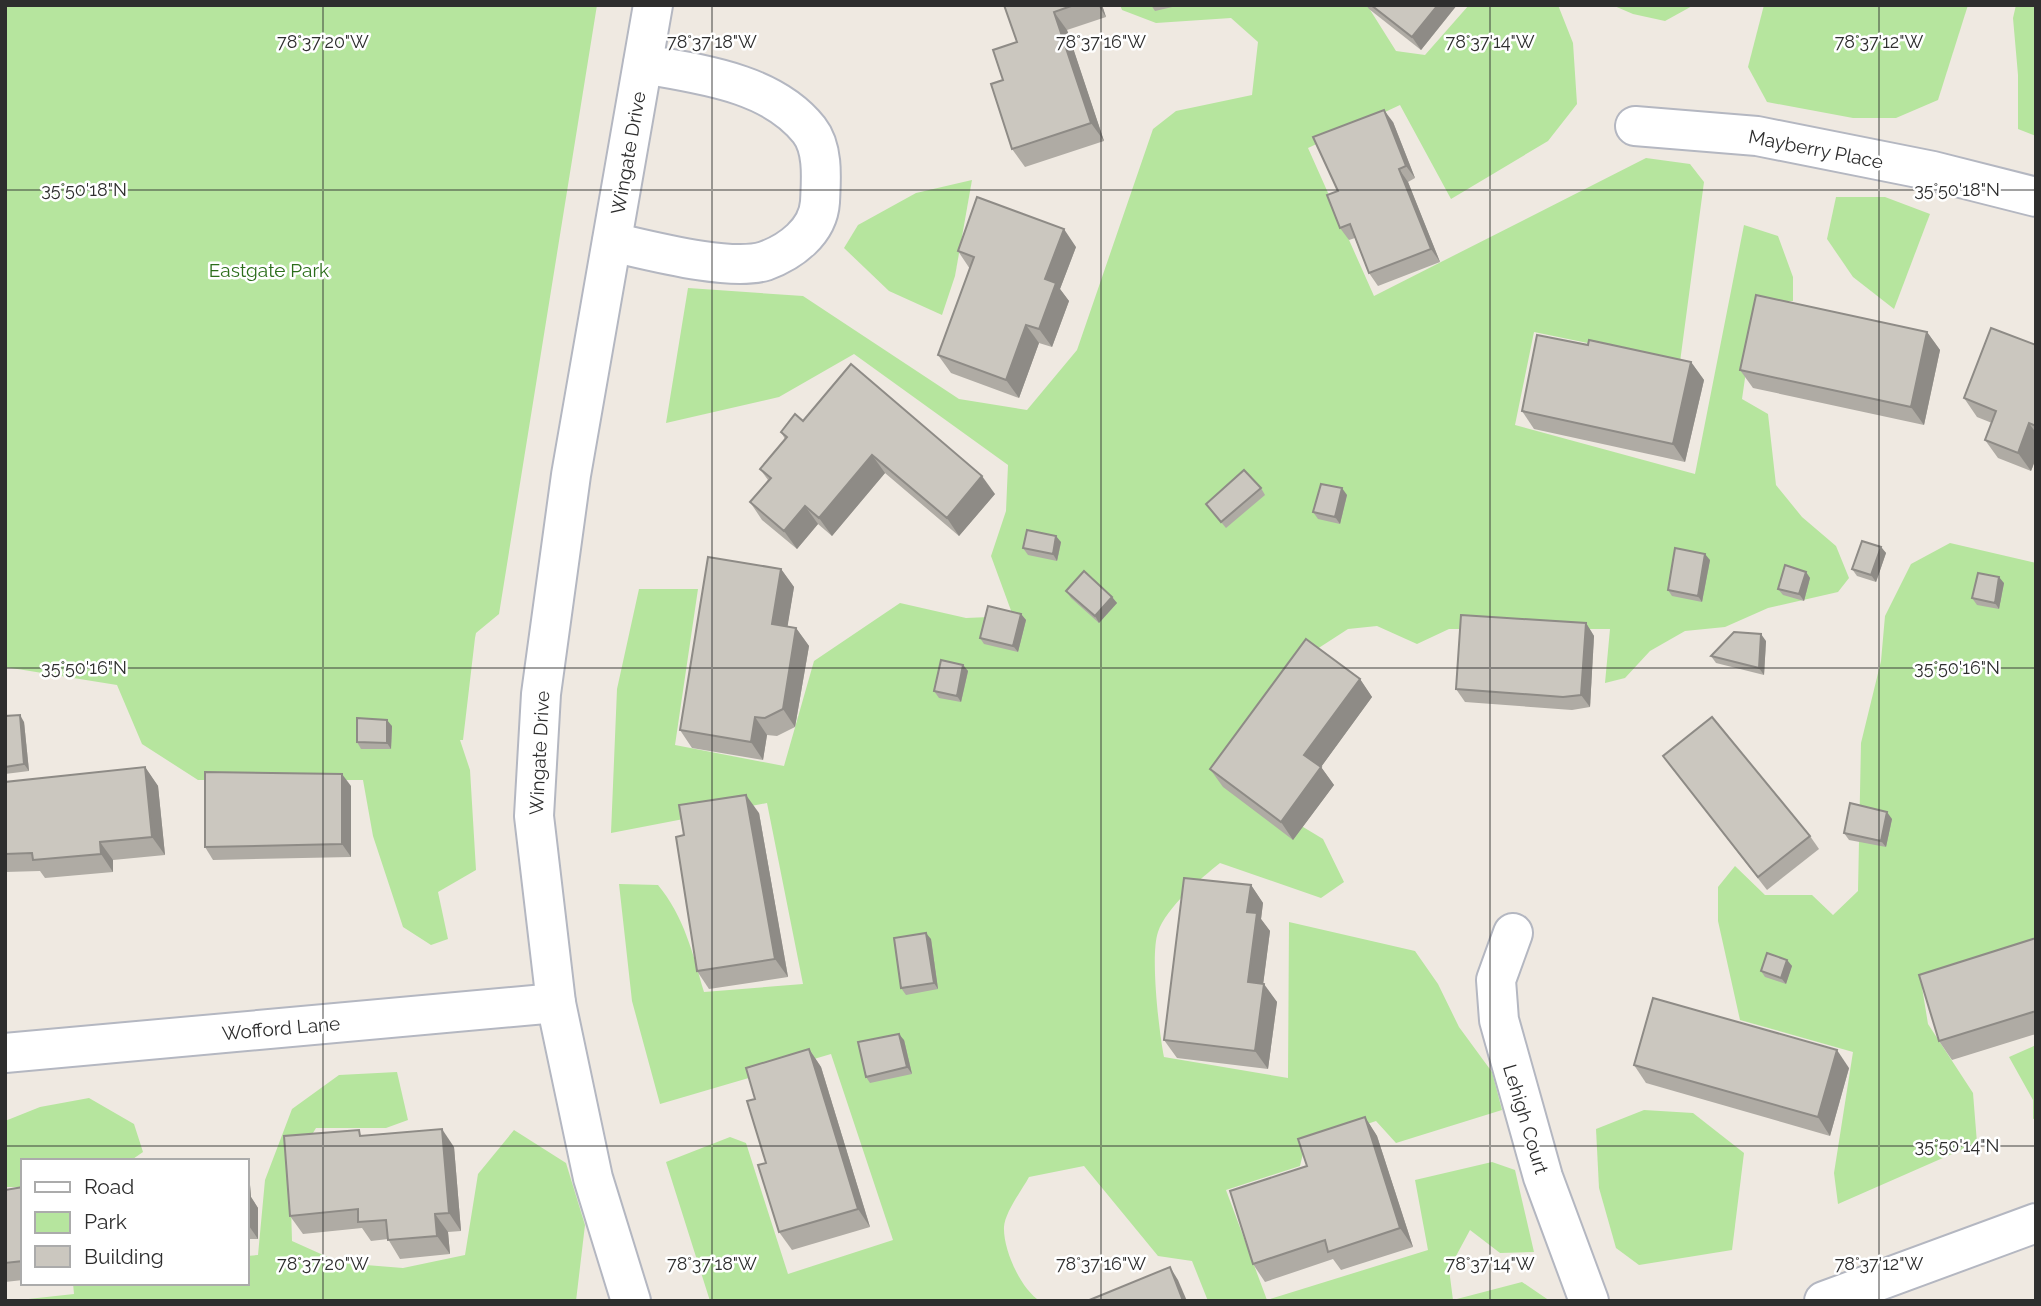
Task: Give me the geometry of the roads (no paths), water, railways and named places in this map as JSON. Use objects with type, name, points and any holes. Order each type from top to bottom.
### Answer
[{"type":"street","name":"Wingate Drive","points":[[631,1301],[593,1178],[556,1003],[534,816],[541,694],[571,475],[653,5]]},
{"type":"street","name":"Wingate Drive","points":[[612,242],[718,262],[762,262],[798,246],[819,209],[821,168],[810,131],[780,105],[739,85],[643,64]]},
{"type":"street","name":"Mayberry Place","points":[[1635,126],[1757,136],[1933,172],[2036,197]]},
{"type":"street","name":"Lehigh Court","points":[[1513,933],[1496,980],[1499,1020],[1543,1177],[1589,1301]]},
{"type":"street","name":"Wofford Lane","points":[[5,1053],[556,1003]]},
{"type":"street","points":[[1824,1301],[2036,1223]]},
{"type":"park label","name":"Eastgate Park","points":[[269,270]]}]
